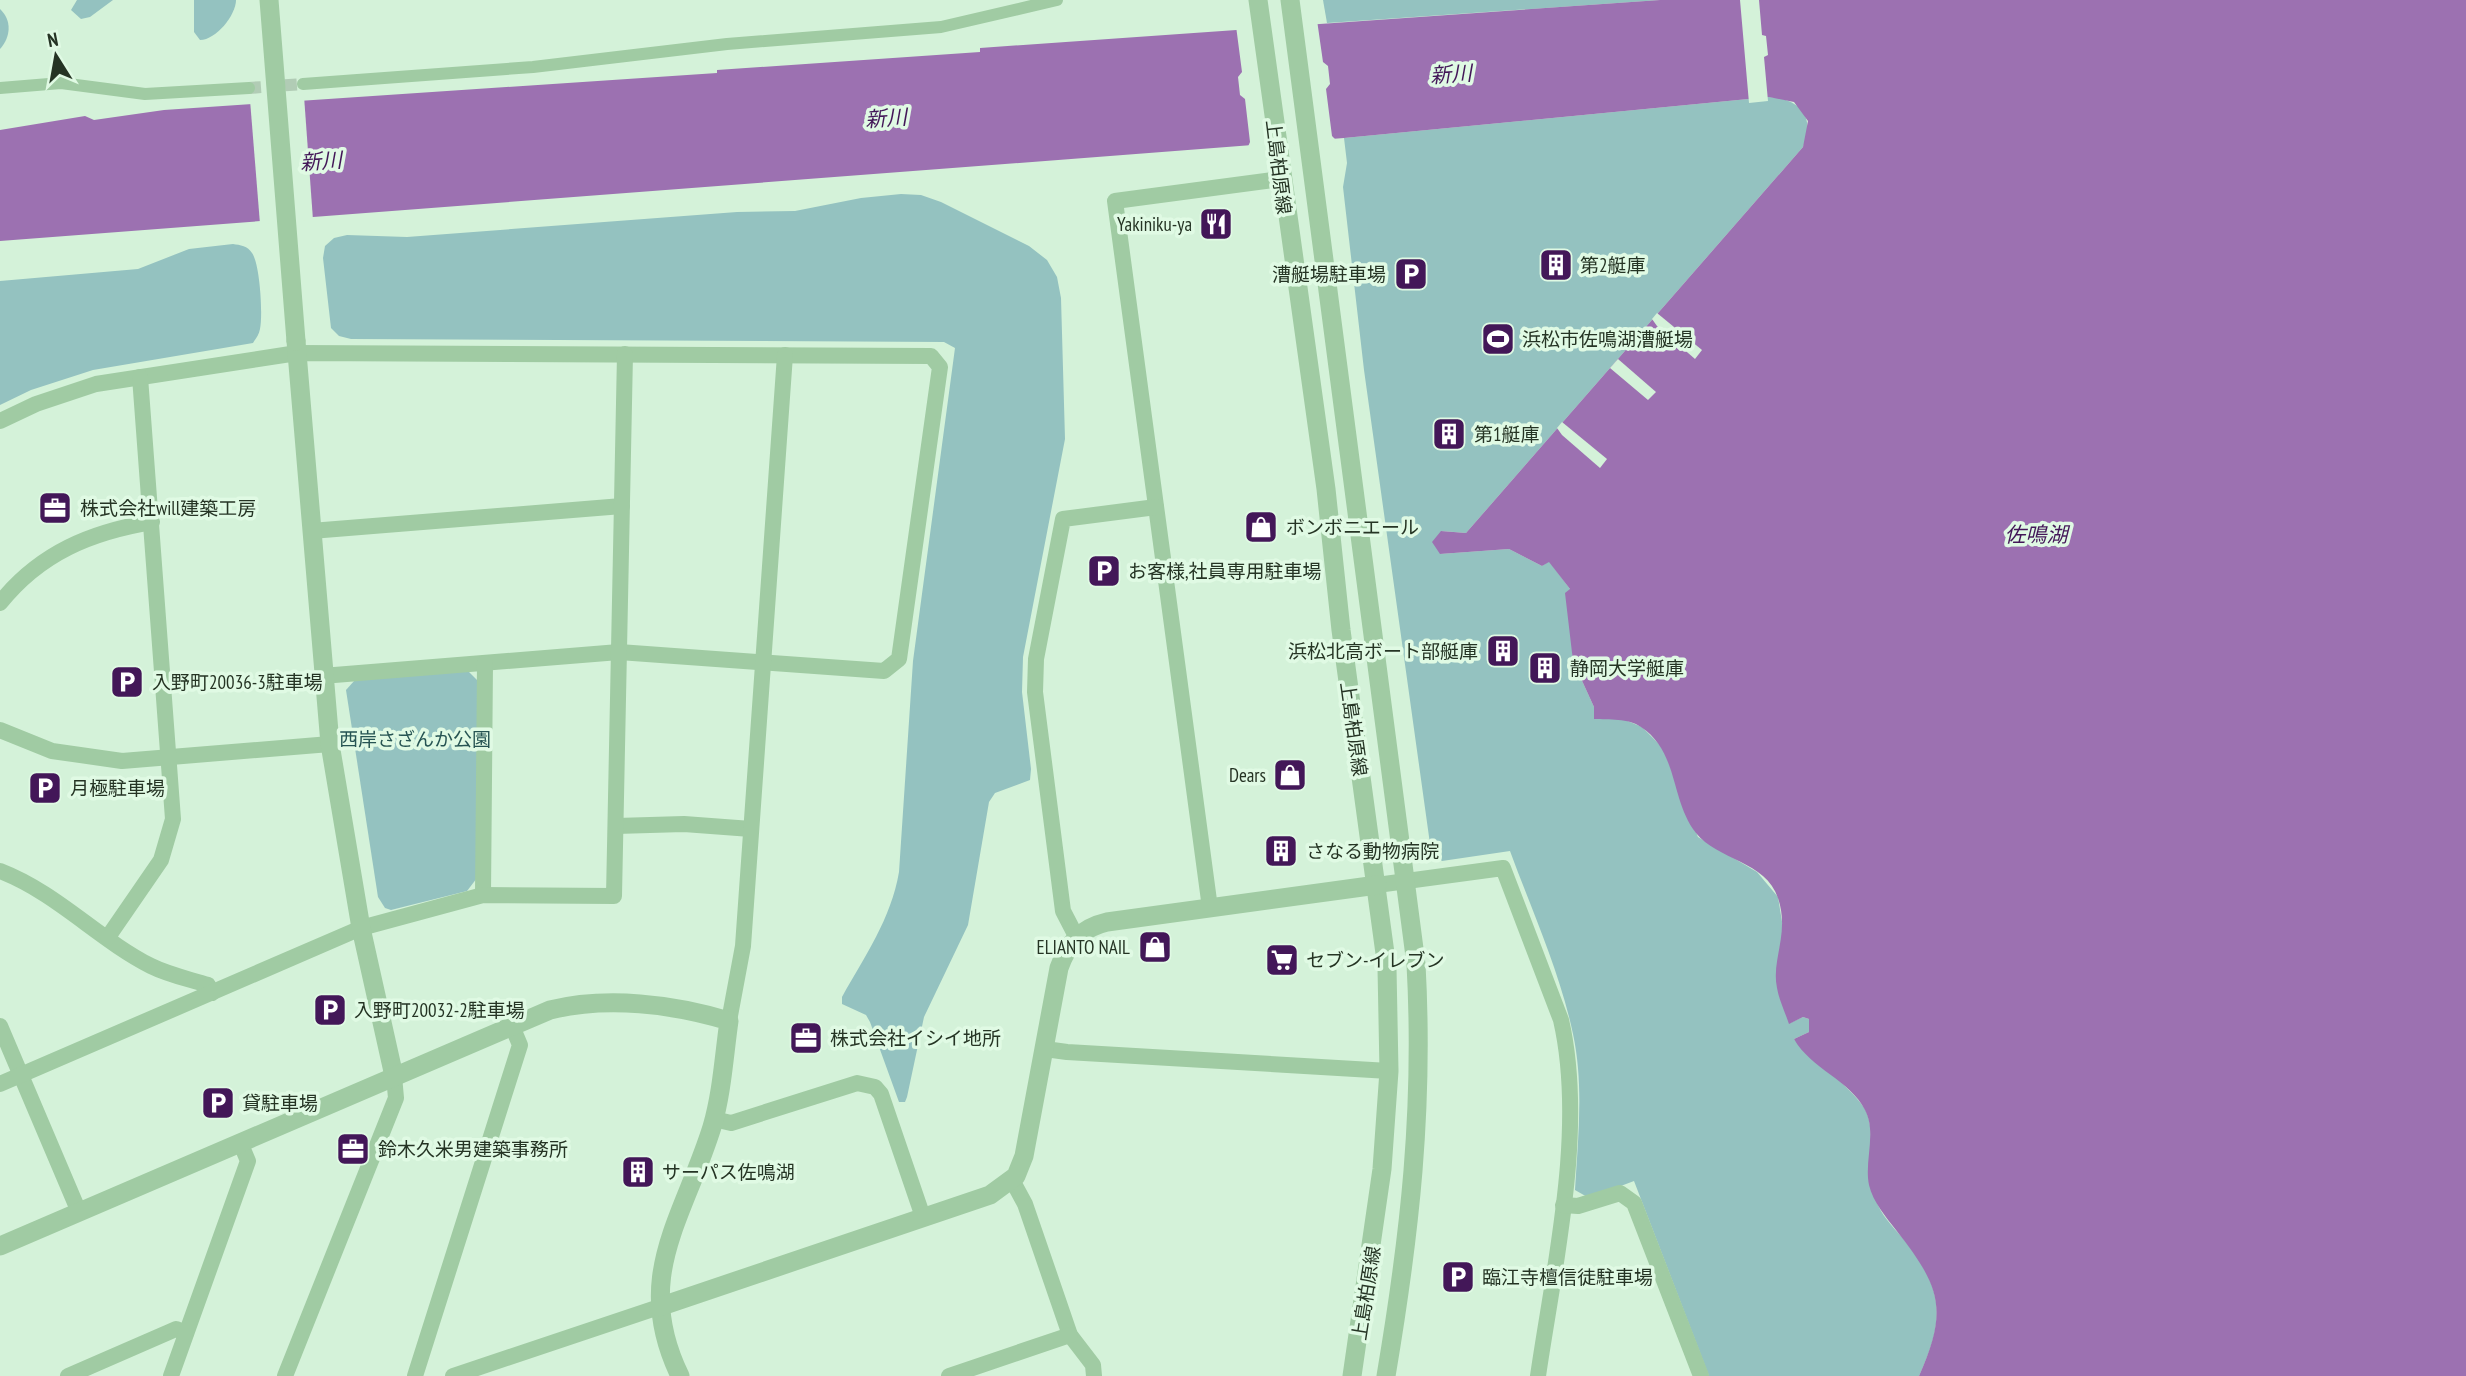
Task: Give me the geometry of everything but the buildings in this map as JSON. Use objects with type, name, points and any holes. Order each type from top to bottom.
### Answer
[{"type":"street","points":[[269,0],[322,676],[330,744],[361,928],[394,1076],[396,1098],[285,1376]]},
{"type":"street","points":[[303,84],[533,67],[727,44],[950,26],[1057,0]]},
{"type":"street","name":"上島柏原線","points":[[1290,0],[1354,507],[1376,642],[1407,881],[1418,1001],[1419,1112],[1407,1246],[1386,1376]]},
{"type":"street","name":"上島柏原線","points":[[1258,1],[1326,489],[1341,630],[1387,968],[1389,1071],[1377,1217],[1352,1376]]},
{"type":"street","points":[[0,88],[61,83],[145,94],[249,88]]},
{"type":"street","points":[[1210,908],[1115,201],[1280,171]]},
{"type":"street","points":[[0,421],[66,393],[297,347],[625,354],[931,356],[940,367],[898,659],[884,671],[619,652],[322,676]]},
{"type":"street","points":[[0,1084],[361,928],[484,895],[614,896],[625,354]]},
{"type":"street","points":[[680,1376],[665,1339],[658,1289],[666,1254],[714,1119],[743,946],[785,355]]},
{"type":"street","points":[[108,937],[150,878],[169,840],[173,819],[171,758],[139,377]]},
{"type":"street","points":[[311,531],[622,506]]},
{"type":"street","points":[[1077,937],[1067,923],[1063,911],[1036,708],[1036,659],[1063,519],[1156,507]]},
{"type":"street","points":[[0,603],[36,567],[67,546],[102,532],[152,522]]},
{"type":"street","points":[[484,895],[485,663]]},
{"type":"street","points":[[0,730],[52,751],[86,759],[121,761],[330,744]]},
{"type":"street","points":[[616,826],[684,824],[751,829]]},
{"type":"street","points":[[453,1376],[990,1195],[1012,1180],[1024,1156],[1059,968],[1069,946],[1086,929],[1107,922],[1503,868],[1552,994],[1567,1045],[1570,1099],[1563,1205],[1538,1376]]},
{"type":"street","points":[[0,871],[40,890],[152,966],[208,985],[212,993]]},
{"type":"street","points":[[0,1246],[550,1010],[587,1004],[662,1006],[729,1021]]},
{"type":"street","points":[[0,1026],[79,1212]]},
{"type":"street","points":[[415,1376],[520,1045],[512,1026]]},
{"type":"street","points":[[1045,1048],[1067,1052],[1389,1071]]},
{"type":"street","points":[[714,1119],[731,1124],[857,1083],[875,1087],[881,1094],[923,1217]]},
{"type":"street","points":[[171,1376],[248,1161],[240,1142]]},
{"type":"street","points":[[1012,1180],[1024,1204],[1070,1335],[1093,1365],[1094,1376]]},
{"type":"street","points":[[1563,1205],[1578,1206],[1620,1193],[1634,1203],[1701,1376]]},
{"type":"street","points":[[68,1376],[176,1329],[186,1333]]},
{"type":"street","points":[[948,1376],[1070,1335]]},
{"type":"green space","points":[[77,0],[113,0],[90,17],[81,19],[71,10]]},
{"type":"green space","points":[[194,0],[236,0],[233,13],[224,26],[212,36],[200,40],[194,32]]},
{"type":"green space","points":[[1323,0],[1660,0],[1327,23]]},
{"type":"green space","points":[[0,9],[7,18],[9,29],[0,49]]},
{"type":"green space","points":[[1769,97],[1789,101],[1802,112],[1808,127],[1803,147],[1466,533],[1442,531],[1440,554],[1509,549],[1542,566],[1549,561],[1570,589],[1573,661],[1594,707],[1642,727],[1663,748],[1698,837],[1757,872],[1778,897],[1784,934],[1777,970],[1790,1023],[1803,1017],[1809,1019],[1809,1032],[1794,1039],[1844,1085],[1866,1111],[1871,1132],[1870,1167],[1873,1192],[1887,1220],[1919,1261],[1934,1293],[1936,1323],[1919,1376],[1709,1376],[1634,1181],[1589,1198],[1575,1190],[1579,1092],[1573,1034],[1553,965],[1510,851],[1442,861],[1431,851],[1364,370],[1343,187],[1347,163],[1344,138]]},
{"type":"green space","points":[[921,195],[941,202],[1029,246],[1047,260],[1057,277],[1061,298],[1065,439],[1023,657],[1022,692],[1030,780],[995,793],[989,802],[968,925],[924,1017],[905,1102],[899,1102],[866,1015],[842,1004],[842,997],[884,921],[899,872],[913,661],[955,348],[944,342],[351,339],[339,336],[331,328],[323,258],[325,246],[334,238],[347,235],[407,237],[737,212],[795,211],[861,198]]},
{"type":"green space","points":[[233,244],[244,246],[250,251],[257,268],[261,322],[253,343],[93,370],[31,390],[0,405],[0,281],[138,269],[189,249]]},
{"type":"green space","name":"西岸さざんか公園","points":[[468,671],[478,681],[477,878],[467,891],[391,910],[385,908],[378,897],[346,690],[355,680]]},
{"type":"water","name":"佐鳴湖","points":[[1660,0],[2466,0],[2466,1376],[1919,1376],[1934,1333],[1937,1315],[1931,1283],[1873,1197],[1868,1176],[1870,1128],[1865,1110],[1850,1090],[1810,1059],[1794,1039],[1809,1032],[1809,1019],[1803,1017],[1789,1024],[1779,997],[1776,967],[1782,923],[1778,898],[1772,886],[1752,868],[1716,849],[1696,833],[1682,806],[1662,749],[1653,737],[1630,722],[1594,719],[1594,707],[1573,661],[1565,593],[1570,589],[1549,562],[1542,566],[1509,549],[1440,554],[1432,542],[1441,531],[1466,533],[1803,147],[1808,121],[1794,102],[1769,97],[1344,138],[0,241],[0,130],[85,116],[94,120],[164,110],[717,73],[717,70],[980,52],[980,48]]},
{"type":"pier","points":[[1740,0],[1759,0],[1762,35],[1766,36],[1768,55],[1764,57],[1768,101],[1749,103]]},
{"type":"pier","points":[[1317,20],[1323,62],[1328,66],[1330,84],[1326,89],[1332,136],[1338,142],[1247,149],[1250,142],[1245,99],[1240,95],[1238,77],[1242,72],[1236,26]]},
{"type":"pier","points":[[304,96],[313,220],[260,224],[250,100]]},
{"type":"pier","points":[[1657,313],[1702,350],[1695,359],[1657,326],[1652,319]]},
{"type":"pier","points":[[1618,359],[1656,392],[1648,400],[1610,368]]},
{"type":"pier","points":[[1562,422],[1607,459],[1600,468],[1562,435],[1557,428]]},
{"type":"tunnel","points":[[249,88],[303,84]]},
{"type":"place","name":"Yakiniku-ya","points":[[1216,224]]},
{"type":"place","name":"第2艇庫","points":[[1556,265]]},
{"type":"place","name":"漕艇場駐車場","points":[[1411,274]]},
{"type":"place","name":"浜松市佐鳴湖漕艇場","points":[[1498,339]]},
{"type":"place","name":"第1艇庫","points":[[1449,434]]},
{"type":"place","name":"株式会社will建築工房","points":[[55,508]]},
{"type":"place","name":"ボンボニエール","points":[[1261,527]]},
{"type":"place","name":"お客様,社員専用駐車場","points":[[1104,571]]},
{"type":"place","name":"浜松北高ボート部艇庫","points":[[1503,651]]},
{"type":"place","name":"静岡大学艇庫","points":[[1545,668]]},
{"type":"place","name":"入野町20036-3駐車場","points":[[127,682]]},
{"type":"place","name":"Dears","points":[[1290,775]]},
{"type":"place","name":"月極駐車場","points":[[45,788]]},
{"type":"place","name":"さなる動物病院","points":[[1281,851]]},
{"type":"place","name":"ELIANTO NAIL","points":[[1155,947]]},
{"type":"place","name":"セブン-イレブン","points":[[1282,960]]},
{"type":"place","name":"入野町20032-2駐車場","points":[[330,1010]]},
{"type":"place","name":"株式会社イシイ地所","points":[[806,1038]]},
{"type":"place","name":"貸駐車場","points":[[218,1103]]},
{"type":"place","name":"鈴木久米男建築事務所","points":[[353,1149]]},
{"type":"place","name":"サーパス佐鳴湖","points":[[638,1172]]},
{"type":"place","name":"臨江寺檀信徒駐車場","points":[[1458,1277]]},
{"type":"water label","name":"新川","points":[[1451,74]]},
{"type":"water label","name":"新川","points":[[886,118]]},
{"type":"water label","name":"新川","points":[[321,161]]}]
